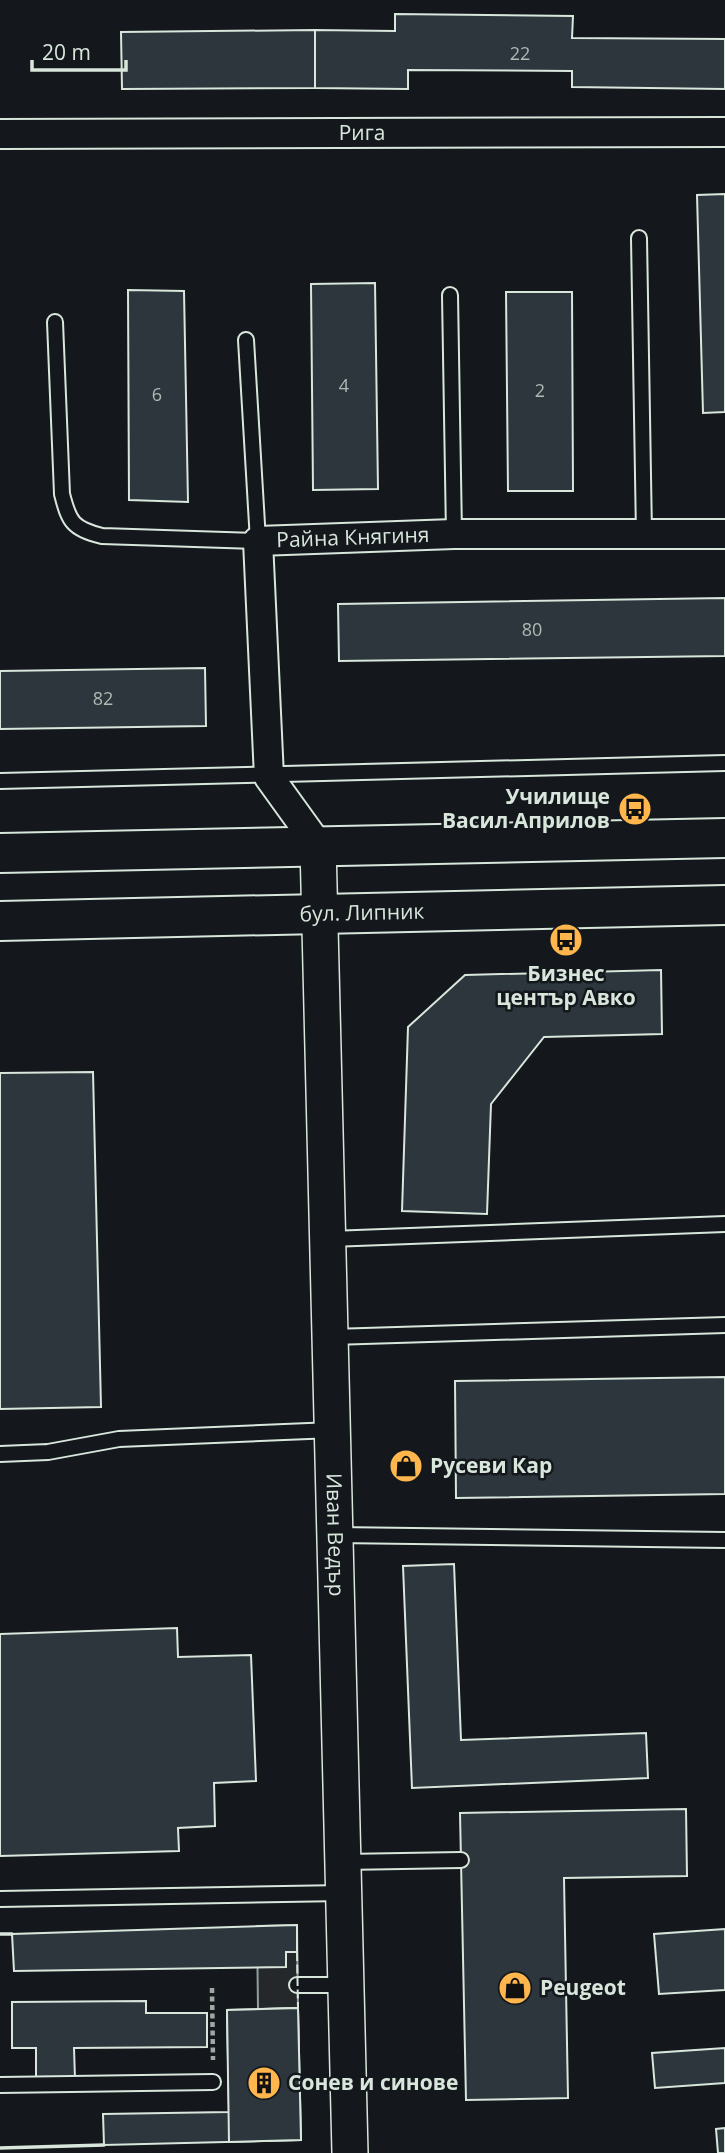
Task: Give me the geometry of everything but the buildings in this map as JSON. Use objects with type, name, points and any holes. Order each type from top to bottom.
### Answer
[{"type":"main road","points":[[0,853],[725,838]]},
{"type":"main road","name":"бул. Липник","points":[[0,921],[725,905]]},
{"type":"street","name":"Рига","points":[[0,134],[725,132]]},
{"type":"street","name":"Райна Княгиня","points":[[269,776],[258,541],[453,534],[725,534]]},
{"type":"street","points":[[269,776],[318,845]]},
{"type":"street","name":"Иван Ведър","points":[[318,845],[330,1238],[350,2153]]},
{"type":"lane","points":[[639,238],[644,534]]},
{"type":"lane","points":[[450,295],[453,534]]},
{"type":"lane","points":[[55,323],[62,494],[67,516],[74,524],[81,531],[102,536],[258,541],[246,340]]},
{"type":"lane","points":[[0,781],[725,763]]},
{"type":"lane","points":[[330,1238],[725,1224]]},
{"type":"lane","points":[[332,1337],[725,1325]]},
{"type":"lane","points":[[0,1454],[48,1452],[118,1439],[334,1430]]},
{"type":"lane","points":[[336,1535],[725,1540]]},
{"type":"lane","points":[[0,1899],[344,1877],[461,1860]]},
{"type":"lane","points":[[298,1985],[347,1985]]},
{"type":"lane","points":[[0,2085],[213,2082]]},
{"type":"path","points":[[212,1989],[213,2082]]},
{"type":"shaded area","points":[[297,1925],[298,2008],[258,2009],[257,1926]]},
{"type":"fence","points":[[297,1952],[298,2008]]},
{"type":"wall","points":[[0,1934],[12,1934]]},
{"type":"wall","points":[[0,2148],[104,2145]]},
{"type":"place","name":"Училище Васил Априлов","points":[[635,809]]},
{"type":"place","name":"Бизнес център Авко","points":[[566,940]]},
{"type":"place","name":"Русеви Кар","points":[[406,1466]]},
{"type":"place","name":"Peugeot","points":[[515,1988]]},
{"type":"place","name":"Сонев и синове","points":[[264,2083]]}]
